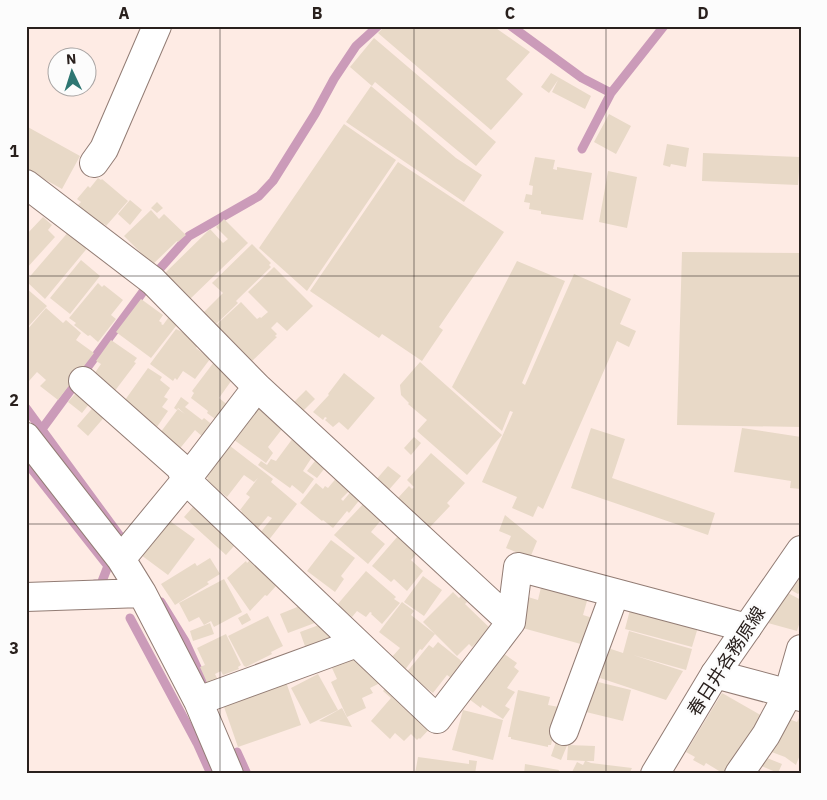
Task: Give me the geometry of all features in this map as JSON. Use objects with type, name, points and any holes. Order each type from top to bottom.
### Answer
[{"type":"street","points":[[94,163],[104,149],[157,26]]},
{"type":"street","points":[[26,184],[153,281],[257,387],[511,622]]},
{"type":"street","points":[[83,381],[180,467],[186,480],[437,719],[511,622],[518,567],[746,628]]},
{"type":"street","points":[[121,559],[186,480],[257,387]]},
{"type":"street","points":[[26,437],[121,559],[142,593],[198,702],[229,774]]},
{"type":"street","name":"春日井各務原線","points":[[655,774],[716,674],[801,550]]},
{"type":"street","points":[[26,597],[142,593]]},
{"type":"street","points":[[564,731],[615,593]]},
{"type":"street","points":[[198,702],[357,643]]},
{"type":"street","points":[[739,774],[794,696],[801,648]]},
{"type":"street","points":[[716,674],[794,696]]},
{"type":"building","points":[[385,26],[493,26],[530,52],[506,79],[523,94],[491,130],[378,33]]},
{"type":"building","points":[[374,38],[496,142],[476,166],[375,82],[372,86],[350,67]]},
{"type":"building","points":[[551,73],[591,96],[585,109],[552,92],[558,80],[549,93],[541,87]]},
{"type":"building","points":[[371,86],[456,158],[482,175],[464,202],[346,122]]},
{"type":"building","points":[[609,114],[631,126],[616,154],[594,142]]},
{"type":"building","points":[[344,124],[396,160],[307,291],[259,248]]},
{"type":"building","points":[[26,126],[80,156],[62,189],[26,169]]},
{"type":"building","points":[[667,144],[689,148],[686,167],[671,164],[670,167],[663,165]]},
{"type":"building","points":[[703,153],[800,157],[798,185],[702,181]]},
{"type":"building","points":[[535,157],[555,160],[553,169],[557,170],[557,167],[592,173],[583,220],[541,214],[541,211],[529,209],[530,203],[524,202],[526,194],[532,195],[533,186],[529,185]]},
{"type":"building","points":[[398,162],[504,232],[439,327],[443,330],[422,361],[382,334],[379,338],[310,291]]},
{"type":"building","points":[[608,171],[637,177],[627,228],[599,222]]},
{"type":"building","points":[[98,178],[102,179],[128,201],[106,226],[104,224],[101,227],[76,207],[81,202],[77,199]]},
{"type":"building","points":[[130,200],[142,210],[130,225],[118,214]]},
{"type":"building","points":[[157,202],[163,208],[157,213],[151,208]]},
{"type":"building","points":[[151,210],[159,219],[164,214],[186,235],[150,267],[141,257],[143,255],[124,236]]},
{"type":"building","points":[[43,217],[52,225],[48,230],[55,237],[26,269],[26,235]]},
{"type":"building","points":[[224,219],[248,243],[189,300],[163,275],[210,229],[223,243],[228,239],[216,227]]},
{"type":"building","points":[[70,230],[89,246],[45,299],[26,281]]},
{"type":"building","points":[[252,244],[271,263],[269,265],[271,267],[236,301],[238,303],[213,327],[201,315],[223,293],[212,283]]},
{"type":"building","points":[[682,252],[801,253],[801,427],[677,425]]},
{"type":"building","points":[[81,260],[100,276],[70,314],[50,298]]},
{"type":"building","points":[[517,261],[565,281],[522,383],[525,385],[574,274],[631,299],[620,324],[636,331],[629,347],[617,341],[543,509],[538,506],[533,517],[512,508],[517,497],[482,482],[513,412],[510,411],[502,431],[452,387]]},
{"type":"building","points":[[274,267],[313,306],[287,331],[277,322],[271,328],[277,334],[275,336],[277,337],[250,363],[214,327],[241,302],[257,319],[268,312],[248,292]]},
{"type":"building","points":[[98,283],[102,287],[104,285],[123,300],[111,315],[116,319],[98,342],[74,325],[76,323],[69,318]]},
{"type":"building","points":[[26,288],[47,306],[26,329]]},
{"type":"building","points":[[141,299],[163,315],[159,321],[161,324],[163,325],[171,314],[180,321],[151,358],[116,332]]},
{"type":"building","points":[[46,308],[63,323],[66,320],[81,333],[76,340],[94,353],[58,400],[40,386],[46,380],[37,372],[29,381],[26,379],[26,331]]},
{"type":"building","points":[[176,329],[201,341],[196,348],[210,359],[195,379],[183,371],[177,380],[175,378],[173,381],[150,364]]},
{"type":"building","points":[[111,340],[137,358],[134,362],[136,363],[114,392],[92,377],[101,364],[96,361]]},
{"type":"building","points":[[214,362],[234,377],[219,398],[229,406],[218,421],[191,398],[194,393],[192,391]]},
{"type":"building","points":[[420,362],[502,435],[467,475],[417,431],[427,420],[408,404],[401,395],[400,385]]},
{"type":"building","points":[[148,368],[162,377],[160,380],[170,388],[164,397],[168,399],[162,407],[168,411],[152,434],[120,407]]},
{"type":"building","points":[[344,373],[375,398],[348,430],[339,422],[333,427],[325,420],[327,418],[325,417],[323,420],[313,412],[329,395]]},
{"type":"building","points":[[80,388],[93,399],[82,413],[68,402]]},
{"type":"building","points":[[306,390],[315,399],[300,414],[291,405]]},
{"type":"building","points":[[181,397],[189,403],[185,407],[215,427],[205,439],[195,430],[177,452],[157,437],[178,409],[185,414],[178,408],[177,410],[174,408]]},
{"type":"building","points":[[256,402],[286,424],[268,447],[273,453],[266,463],[230,437]]},
{"type":"building","points":[[96,404],[107,414],[88,436],[77,426]]},
{"type":"building","points":[[591,428],[625,439],[612,478],[715,513],[708,535],[571,488]]},
{"type":"building","points":[[742,428],[801,437],[801,489],[790,488],[791,481],[734,472]]},
{"type":"building","points":[[414,437],[421,443],[411,455],[404,448]]},
{"type":"building","points":[[293,438],[314,454],[303,471],[314,479],[303,494],[292,485],[290,488],[258,465],[261,461],[267,465],[271,459],[276,461]]},
{"type":"building","points":[[225,442],[273,479],[271,482],[297,504],[268,541],[260,533],[272,518],[268,516],[258,528],[240,514],[242,511],[240,510],[250,497],[246,494],[258,478],[254,482],[244,475],[227,497],[206,481],[208,478],[205,476]]},
{"type":"building","points":[[431,453],[465,483],[447,503],[450,506],[430,527],[397,499],[409,486],[412,489],[414,487],[407,480]]},
{"type":"building","points":[[319,456],[328,464],[317,478],[307,471]]},
{"type":"building","points":[[388,466],[401,476],[387,492],[375,481]]},
{"type":"building","points":[[338,476],[352,488],[341,499],[343,501],[353,489],[362,497],[333,528],[300,503],[316,483],[323,489],[325,486],[328,488]]},
{"type":"building","points":[[200,499],[242,537],[226,555],[184,517]]},
{"type":"building","points":[[365,502],[383,518],[371,532],[385,544],[368,564],[334,535]]},
{"type":"building","points":[[505,515],[537,541],[530,558],[506,548],[511,536],[499,531]]},
{"type":"building","points":[[167,519],[195,539],[168,575],[141,555]]},
{"type":"building","points":[[398,536],[418,552],[411,560],[423,571],[407,591],[394,579],[391,582],[372,566]]},
{"type":"building","points":[[331,540],[355,558],[341,576],[344,579],[335,592],[307,571]]},
{"type":"building","points":[[258,552],[284,577],[250,611],[227,578]]},
{"type":"building","points":[[210,558],[220,574],[207,582],[209,584],[175,605],[161,584],[195,563],[197,566]]},
{"type":"building","points":[[366,571],[396,597],[394,599],[400,603],[382,624],[370,612],[366,617],[357,611],[352,617],[337,605]]},
{"type":"building","points":[[423,576],[442,590],[424,616],[404,602]]},
{"type":"building","points":[[801,577],[801,591],[798,594],[791,590]]},
{"type":"building","points":[[224,579],[242,612],[214,627],[211,621],[204,625],[199,617],[189,622],[179,603]]},
{"type":"building","points":[[542,583],[589,594],[583,615],[596,619],[588,646],[519,627],[528,597],[538,600]]},
{"type":"building","points":[[453,592],[459,598],[461,596],[467,602],[465,604],[491,629],[472,647],[469,644],[457,656],[423,622]]},
{"type":"building","points":[[788,593],[801,600],[801,618],[797,631],[768,623]]},
{"type":"building","points":[[312,601],[320,621],[288,633],[280,614]]},
{"type":"building","points":[[402,602],[414,611],[411,615],[435,634],[422,650],[420,649],[405,670],[391,658],[400,648],[379,632]]},
{"type":"building","points":[[631,606],[699,624],[692,647],[625,629]]},
{"type":"building","points":[[247,613],[251,620],[242,625],[238,618]]},
{"type":"building","points":[[268,616],[283,646],[271,652],[272,654],[246,667],[228,636]]},
{"type":"building","points":[[327,622],[334,642],[307,652],[300,632]]},
{"type":"building","points":[[210,623],[214,634],[193,641],[190,631]]},
{"type":"building","points":[[629,631],[692,649],[686,670],[633,655],[683,671],[666,700],[600,678],[608,648],[623,653]]},
{"type":"building","points":[[226,634],[241,665],[238,667],[239,669],[223,675],[221,671],[215,674],[219,682],[209,687],[200,667],[205,665],[197,648]]},
{"type":"building","points":[[438,642],[469,667],[457,682],[447,675],[433,693],[406,673],[429,645],[433,648]]},
{"type":"building","points":[[500,651],[517,663],[514,667],[519,671],[507,688],[515,692],[505,706],[510,709],[503,719],[482,705],[481,708],[469,699]]},
{"type":"building","points":[[360,655],[382,682],[370,688],[373,693],[362,698],[366,708],[347,717],[331,682],[337,679],[332,668]]},
{"type":"building","points":[[318,674],[338,710],[310,724],[291,688]]},
{"type":"building","points":[[285,679],[301,725],[238,747],[222,701]]},
{"type":"building","points":[[392,681],[434,724],[420,739],[417,740],[411,734],[404,741],[395,733],[390,739],[371,721],[391,698],[383,691]]},
{"type":"building","points":[[594,681],[631,690],[623,721],[586,712]]},
{"type":"building","points":[[518,690],[550,697],[548,705],[559,707],[551,745],[548,745],[548,747],[508,737]]},
{"type":"building","points":[[722,693],[764,717],[730,774],[724,774],[706,763],[704,766],[693,760],[695,757],[686,752]]},
{"type":"building","points":[[342,708],[352,727],[319,721]]},
{"type":"building","points":[[463,710],[503,720],[493,760],[452,750]]},
{"type":"building","points":[[786,718],[797,722],[799,718],[801,719],[801,752],[796,765],[785,757],[769,751]]},
{"type":"building","points":[[558,736],[569,741],[561,760],[551,756]]},
{"type":"building","points":[[568,745],[595,746],[594,761],[586,761],[591,763],[632,768],[629,774],[568,774],[570,771],[572,772],[577,762],[583,765],[585,761],[567,760]]},
{"type":"building","points":[[762,756],[782,764],[778,773],[759,765]]},
{"type":"building","points":[[418,757],[469,764],[469,760],[477,761],[475,774],[415,774]]},
{"type":"building","points":[[525,764],[559,770],[558,774],[524,774]]},
{"type":"waterway","points":[[156,273],[189,236],[259,196],[273,181],[356,46],[378,26]]},
{"type":"waterway","points":[[511,26],[582,78],[611,93]]},
{"type":"waterway","points":[[582,149],[611,93],[664,26]]},
{"type":"waterway","points":[[42,429],[145,289]]},
{"type":"waterway","points":[[26,408],[122,539]]},
{"type":"waterway","points":[[26,462],[108,566],[101,584],[95,584]]},
{"type":"waterway","points":[[161,602],[185,641],[206,687]]},
{"type":"waterway","points":[[130,618],[197,743],[211,774]]},
{"type":"waterway","points":[[237,752],[247,774]]}]
